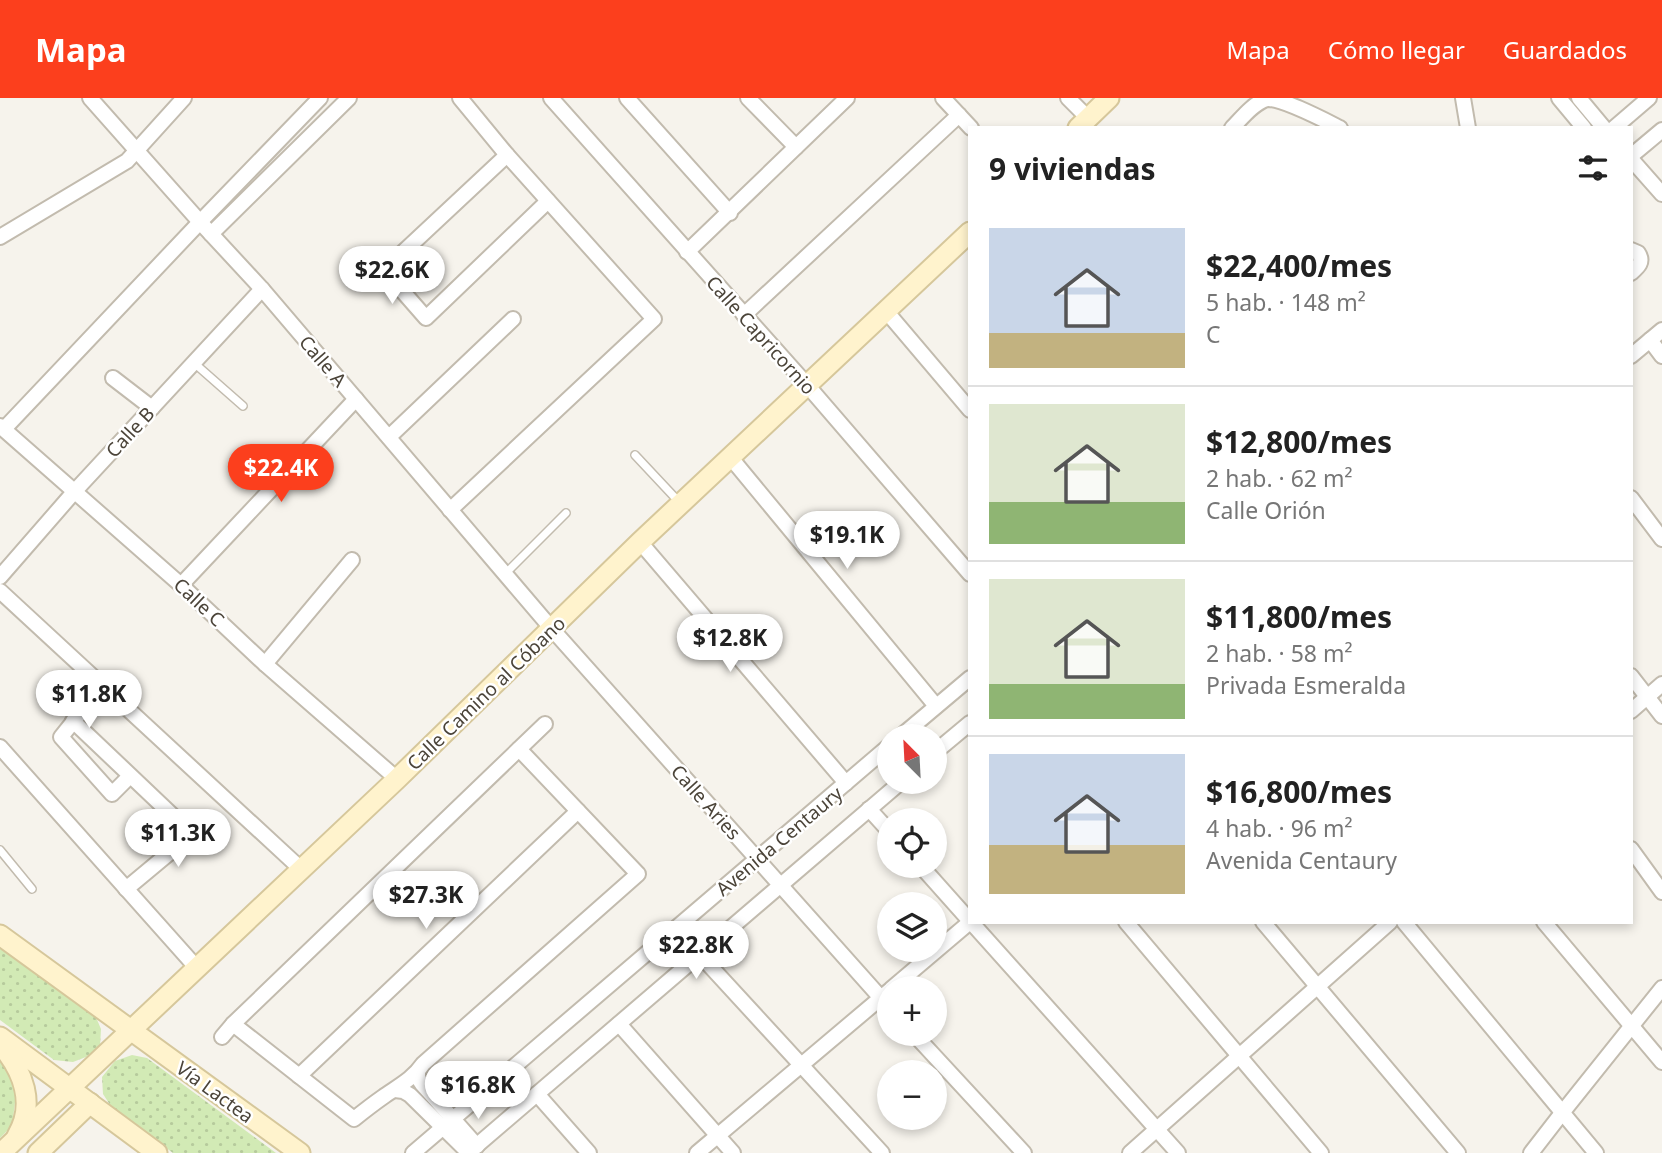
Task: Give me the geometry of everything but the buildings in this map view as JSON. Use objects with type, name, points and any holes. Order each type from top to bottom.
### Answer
[{"type":"street","name":"Calle A","points":[[90,98],[132,156],[200,222],[262,289],[552,629]]},
{"type":"street","points":[[0,237],[132,156],[184,98]]},
{"type":"street","points":[[2,428],[320,98]]},
{"type":"street","points":[[211,234],[349,98]]},
{"type":"street","points":[[450,510],[654,319],[460,98]]},
{"type":"street","name":"Calle Capricornio","points":[[551,98],[807,385],[968,572]]},
{"type":"street","points":[[627,98],[730,213]]},
{"type":"street","points":[[748,98],[796,147]]},
{"type":"street","points":[[687,252],[847,98]]},
{"type":"street","points":[[943,98],[969,126]]},
{"type":"street","points":[[1068,98],[1083,123],[1109,98]]},
{"type":"street","points":[[1463,98],[1467,126]]},
{"type":"street","points":[[1559,98],[1582,126]]},
{"type":"street","points":[[1579,98],[1602,126]]},
{"type":"street","points":[[1616,126],[1649,98]]},
{"type":"street","points":[[1234,126],[1253,107],[1266,99],[1274,99],[1336,126]]},
{"type":"street","points":[[744,315],[959,115]]},
{"type":"street","points":[[1633,155],[1662,130]]},
{"type":"street","points":[[508,155],[384,270],[426,318],[548,201]]},
{"type":"street","points":[[1633,159],[1662,194]]},
{"type":"street","name":"Calle Camino al Cóbano","points":[[7,1147],[397,779],[640,542],[968,234]]},
{"type":"street","points":[[1633,251],[1638,253],[1640,259],[1639,265],[1633,271]]},
{"type":"street","name":"Calle B","points":[[0,577],[74,492],[262,289]]},
{"type":"street","points":[[886,311],[968,408]]},
{"type":"street","points":[[389,438],[513,319]]},
{"type":"street","points":[[1633,354],[1662,330]]},
{"type":"street","points":[[1650,340],[1662,356]]},
{"type":"street","points":[[113,378],[152,408]]},
{"type":"street","points":[[181,585],[356,399]]},
{"type":"street","name":"Calle C","points":[[2,428],[397,779]]},
{"type":"street","points":[[731,458],[936,706]]},
{"type":"street","points":[[1633,501],[1662,539]]},
{"type":"street","points":[[640,542],[846,783]]},
{"type":"street","points":[[265,664],[352,560]]},
{"type":"street","points":[[0,590],[301,869]]},
{"type":"street","name":"Calle Aries","points":[[552,629],[780,885],[877,985]]},
{"type":"street","points":[[1633,679],[1662,716]]},
{"type":"street","points":[[915,724],[968,680]]},
{"type":"street","points":[[1633,709],[1662,684]]},
{"type":"street","points":[[89,702],[61,737],[111,794],[130,776]]},
{"type":"street","points":[[74,721],[192,834]]},
{"type":"street","points":[[222,1037],[545,724]]},
{"type":"street","points":[[947,744],[966,732]]},
{"type":"street","points":[[0,747],[196,967]]},
{"type":"street","points":[[233,1024],[355,1119],[418,1071],[638,874],[519,749]]},
{"type":"street","name":"Avenida Centaury","points":[[412,1153],[877,756]]},
{"type":"street","name":"Avenida Centaury","points":[[471,1151],[887,794]]},
{"type":"street","points":[[869,809],[877,818]]},
{"type":"street","points":[[299,1076],[578,811]]},
{"type":"street","points":[[126,888],[192,834],[211,823]]},
{"type":"street","points":[[1633,852],[1662,892]]},
{"type":"street","points":[[932,878],[968,920]]},
{"type":"street","points":[[910,976],[968,924]]},
{"type":"street","points":[[972,924],[1178,1153]]},
{"type":"street","points":[[1128,924],[1321,1153]]},
{"type":"street","points":[[1265,924],[1458,1153]]},
{"type":"street","points":[[1130,1153],[1388,924]]},
{"type":"street","points":[[1406,924],[1596,1153]]},
{"type":"street","points":[[1546,924],[1662,1062]]},
{"type":"street","name":"Vía Lactea","points":[[0,934],[300,1153]]},
{"type":"street","points":[[700,955],[881,1153]]},
{"type":"street","points":[[1531,1153],[1662,988]]},
{"type":"street","points":[[697,1153],[800,1065],[877,1005]]},
{"type":"street","points":[[619,1024],[733,1153]]},
{"type":"street","points":[[0,1037],[157,1153]]},
{"type":"street","points":[[0,1044],[11,1057],[25,1086],[27,1101],[21,1129],[7,1147]]},
{"type":"street","points":[[925,1046],[1024,1153]]},
{"type":"street","points":[[418,1071],[418,1078],[447,1123],[471,1151]]},
{"type":"street","points":[[395,1090],[410,1095],[447,1123]]},
{"type":"street","points":[[537,1094],[589,1153]]},
{"type":"street","points":[[38,1153],[90,1103]]},
{"type":"lane","points":[[193,362],[243,407]]},
{"type":"lane","points":[[635,455],[680,504]]},
{"type":"lane","points":[[505,574],[566,513]]},
{"type":"lane","points":[[0,849],[32,889]]},
{"type":"green space","points":[[0,944],[95,1015],[101,1029],[100,1047],[73,1062],[54,1060],[0,1020]]},
{"type":"green space","points":[[132,1055],[147,1058],[276,1153],[173,1153],[112,1108],[103,1094],[102,1077],[115,1061]]},
{"type":"green space","points":[[0,1056],[13,1076],[16,1095],[12,1126],[0,1138]]}]
